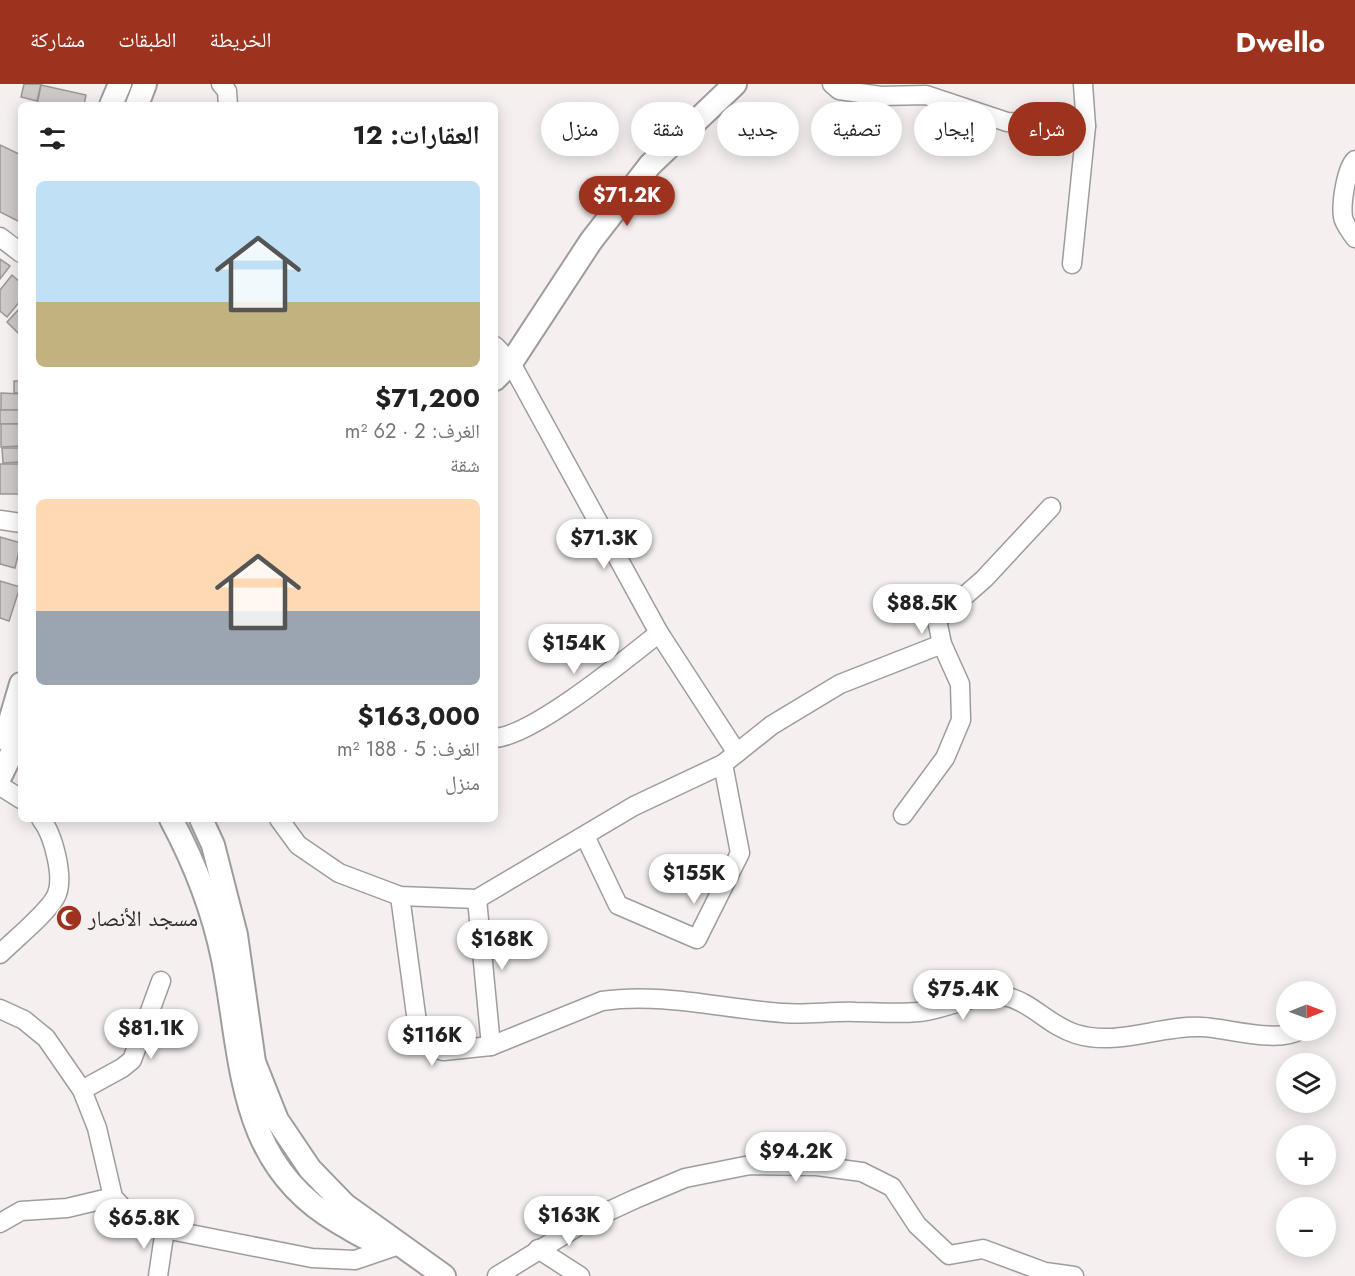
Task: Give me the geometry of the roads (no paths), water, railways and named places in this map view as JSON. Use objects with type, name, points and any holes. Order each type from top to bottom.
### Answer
[{"type":"main road","points":[[112,102],[120,84]]},
{"type":"main road","points":[[138,102],[144,84]]},
{"type":"main road","points":[[502,359],[650,165],[735,84]]},
{"type":"main road","points":[[5,776],[7,731],[18,694]]},
{"type":"main road","points":[[173,822],[194,861],[223,957],[241,1082],[260,1137],[291,1187],[327,1216],[372,1242],[400,1243]]},
{"type":"main road","points":[[202,822],[213,845],[236,935],[254,1062],[277,1120],[310,1169],[345,1206],[444,1276]]},
{"type":"street","points":[[221,84],[227,91],[228,102]]},
{"type":"street","points":[[832,84],[839,90],[880,96],[926,95],[1008,122]]},
{"type":"street","points":[[1083,84],[1084,102]]},
{"type":"street","points":[[1072,264],[1083,156]]},
{"type":"street","points":[[1355,160],[1346,181],[1343,218],[1355,238]]},
{"type":"street","points":[[0,237],[18,251]]},
{"type":"street","points":[[502,359],[730,758],[740,853],[697,939],[618,905],[585,836]]},
{"type":"street","points":[[903,815],[945,758],[961,720],[960,684],[942,644],[937,620],[984,579],[1051,507]]},
{"type":"street","points":[[0,520],[18,523]]},
{"type":"street","points":[[498,737],[527,726],[604,676],[659,633]]},
{"type":"street","points":[[281,822],[298,845],[339,873],[400,896],[477,899],[634,806],[730,758],[772,725],[840,684],[942,644]]},
{"type":"street","points":[[5,776],[18,795]]},
{"type":"street","points":[[0,954],[56,897],[59,871],[54,845],[42,822]]},
{"type":"street","points":[[400,896],[419,1036],[424,1043],[442,1052],[491,1046],[602,1001],[613,1000],[683,1001],[784,1013],[893,1014],[930,1011],[1003,995],[1027,1005],[1052,1023],[1086,1035],[1115,1039],[1202,1027],[1276,1034]]},
{"type":"street","points":[[477,899],[491,1046]]},
{"type":"street","points":[[82,1090],[132,1060],[161,981]]},
{"type":"street","points":[[0,1009],[24,1020],[46,1038],[82,1090],[98,1128],[113,1197],[123,1208],[165,1229],[312,1258],[356,1260],[400,1243]]},
{"type":"street","points":[[497,1276],[583,1223],[685,1178],[750,1165],[817,1166],[862,1172],[892,1187],[917,1225],[949,1255],[983,1249],[1045,1272],[1074,1276]]},
{"type":"street","points":[[0,1223],[21,1211],[67,1208],[113,1197]]},
{"type":"street","points":[[158,1276],[165,1229]]},
{"type":"street","points":[[538,1249],[580,1276]]},
{"type":"street","points":[[363,1276],[366,1257]]},
{"type":"place","name":"مسجد الأنصار","points":[[69,918]]}]
